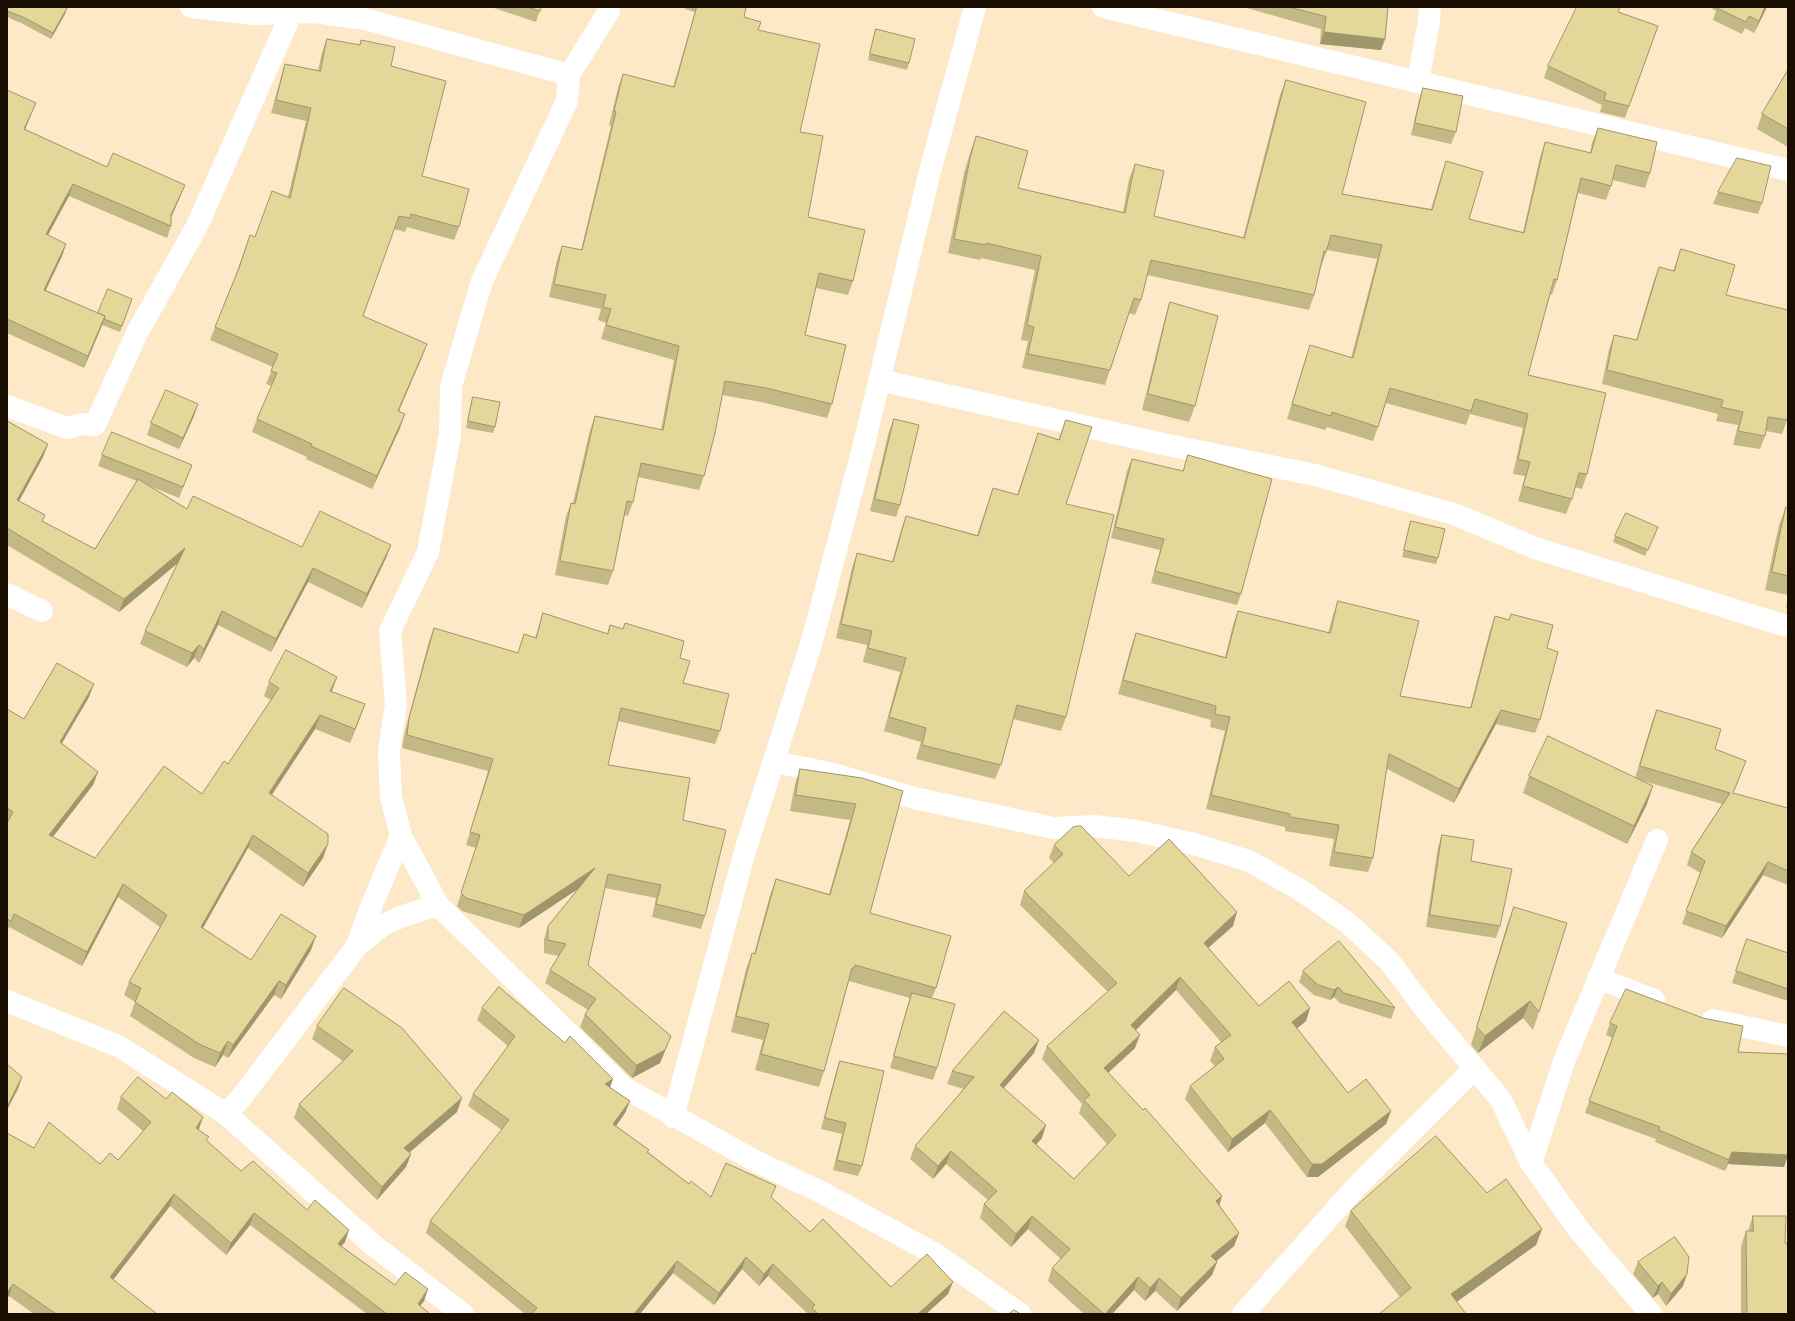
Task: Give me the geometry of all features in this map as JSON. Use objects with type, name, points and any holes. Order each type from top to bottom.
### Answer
[{"type":"street","points":[[191,7],[254,14],[314,12],[365,19],[569,75]]},
{"type":"street","points":[[609,7],[609,11],[569,75],[567,101],[482,281],[451,386],[450,435],[428,552],[390,631],[396,705],[389,751],[391,797],[401,836],[416,870],[438,905],[623,1088],[673,1117],[717,1138],[757,1162],[821,1192],[937,1256],[1020,1314]]},
{"type":"street","points":[[673,1117],[745,851],[812,641],[863,448],[930,171],[975,7]]},
{"type":"street","points":[[1104,7],[1788,170]]},
{"type":"street","points":[[1418,82],[1429,21],[1430,7]]},
{"type":"street","points":[[7,406],[66,428],[82,424],[95,425],[137,333],[197,226],[292,12]]},
{"type":"street","points":[[879,380],[1163,444],[1315,475],[1457,515],[1535,548],[1783,625]]},
{"type":"street","points":[[7,594],[42,611]]},
{"type":"street","points":[[774,762],[830,773],[914,798],[1054,828],[1095,826],[1137,830],[1194,844],[1249,861],[1302,891],[1348,923],[1389,961],[1425,1009],[1501,1100],[1531,1163],[1578,1230],[1651,1314]]},
{"type":"street","points":[[358,946],[368,914],[401,836]]},
{"type":"street","points":[[1531,1163],[1564,1061],[1657,840]]},
{"type":"street","points":[[226,1114],[240,1099],[358,946],[383,925],[403,916],[438,905]]},
{"type":"street","points":[[1598,978],[1675,1008]]},
{"type":"street","points":[[7,1001],[120,1047],[226,1114],[373,1245],[463,1314]]},
{"type":"street","points":[[1696,1016],[1788,1036]]},
{"type":"street","points":[[1243,1314],[1356,1187],[1475,1068]]},
{"type":"building","points":[[7,7],[67,8],[53,33],[23,17],[7,11]]},
{"type":"building","points":[[529,7],[541,7],[540,11]]},
{"type":"building","points":[[697,7],[746,7],[744,17],[761,22],[758,30],[820,44],[800,132],[823,136],[808,217],[865,230],[853,281],[819,273],[805,335],[846,345],[832,404],[766,388],[725,381],[715,433],[704,476],[641,463],[633,502],[627,501],[613,571],[560,561],[571,503],[575,504],[595,416],[663,430],[679,346],[606,325],[611,309],[603,307],[606,295],[554,284],[562,246],[582,250],[616,112],[614,111],[623,74],[674,87]]},
{"type":"building","points":[[1289,7],[1388,7],[1385,39],[1324,32],[1326,17]]},
{"type":"building","points":[[1577,7],[1620,7],[1618,12],[1658,26],[1629,106],[1604,100],[1606,93],[1548,66]]},
{"type":"building","points":[[1765,7],[1759,21],[1749,16],[1746,22],[1717,8]]},
{"type":"building","points":[[876,29],[915,39],[909,63],[870,54]]},
{"type":"building","points":[[327,39],[360,45],[361,40],[395,47],[391,66],[446,81],[422,176],[469,189],[459,227],[411,214],[410,218],[399,216],[363,316],[427,344],[398,411],[405,414],[377,476],[311,446],[312,444],[257,419],[277,373],[271,371],[278,354],[215,327],[239,268],[250,235],[255,237],[272,191],[290,198],[311,108],[276,100],[285,64],[320,71]]},
{"type":"building","points":[[1788,70],[1788,129],[1762,114]]},
{"type":"building","points":[[1286,80],[1366,102],[1342,194],[1432,210],[1446,161],[1483,172],[1469,219],[1524,233],[1545,142],[1591,153],[1598,128],[1657,142],[1650,173],[1616,165],[1611,186],[1581,178],[1557,280],[1554,279],[1528,375],[1606,393],[1587,474],[1579,473],[1572,499],[1523,486],[1530,462],[1518,459],[1528,414],[1475,399],[1471,411],[1390,388],[1378,427],[1332,412],[1331,416],[1292,404],[1310,345],[1353,358],[1382,245],[1331,235],[1326,252],[1324,251],[1314,295],[1151,260],[1141,300],[1134,298],[1110,370],[1028,354],[1034,327],[1027,325],[1041,256],[986,243],[985,245],[954,239],[970,158],[976,136],[1028,151],[1018,188],[1125,213],[1135,164],[1164,171],[1154,216],[1244,238]]},
{"type":"building","points":[[1423,88],[1463,96],[1456,132],[1415,123]]},
{"type":"building","points":[[7,90],[36,103],[24,129],[107,167],[113,153],[185,185],[171,215],[171,226],[73,184],[46,234],[66,244],[44,290],[105,316],[88,356],[7,319]]},
{"type":"building","points":[[1737,158],[1771,166],[1762,203],[1718,192]]},
{"type":"building","points":[[1681,249],[1735,265],[1726,295],[1788,310],[1787,420],[1768,417],[1765,436],[1738,431],[1743,412],[1721,407],[1723,400],[1607,370],[1614,335],[1637,340],[1659,267],[1674,271]]},
{"type":"building","points":[[108,289],[132,299],[122,326],[104,319],[105,316],[98,313]]},
{"type":"building","points":[[1170,302],[1218,316],[1195,406],[1148,394]]},
{"type":"building","points":[[166,390],[198,404],[183,438],[151,423]]},
{"type":"building","points":[[473,397],[500,402],[495,427],[468,421]]},
{"type":"building","points":[[894,419],[919,425],[900,505],[875,499]]},
{"type":"building","points":[[1066,420],[1092,427],[1066,504],[1114,515],[1066,717],[1017,705],[1001,765],[922,745],[926,728],[889,717],[906,658],[868,648],[872,631],[841,624],[857,553],[893,562],[906,516],[978,536],[993,488],[1018,495],[1038,433],[1059,440]]},
{"type":"building","points":[[7,421],[48,444],[17,500],[45,515],[42,521],[95,549],[138,479],[187,509],[193,496],[302,547],[320,511],[391,545],[367,594],[313,568],[276,639],[222,611],[204,649],[199,645],[192,653],[145,631],[185,548],[124,599],[7,528]]},
{"type":"building","points":[[112,432],[192,465],[183,487],[102,455]]},
{"type":"building","points":[[1188,455],[1272,479],[1241,594],[1155,571],[1164,539],[1115,527],[1132,459],[1183,471]]},
{"type":"building","points":[[1786,507],[1788,508],[1788,576],[1772,572]]},
{"type":"building","points":[[1626,513],[1658,527],[1648,550],[1615,536]]},
{"type":"building","points":[[1411,521],[1445,529],[1438,558],[1404,550]]},
{"type":"building","points":[[1338,601],[1419,621],[1400,696],[1471,708],[1495,616],[1509,620],[1511,614],[1553,625],[1547,648],[1558,652],[1540,720],[1501,710],[1459,789],[1389,754],[1373,858],[1334,852],[1339,825],[1290,817],[1290,814],[1211,795],[1230,717],[1215,714],[1216,706],[1123,680],[1136,633],[1226,658],[1238,611],[1330,633]]},
{"type":"building","points":[[543,613],[608,634],[610,625],[623,629],[625,623],[684,641],[680,658],[690,661],[683,683],[729,694],[720,731],[621,708],[608,765],[690,778],[683,820],[726,830],[705,916],[656,904],[661,885],[608,874],[588,965],[671,1036],[665,1050],[637,1065],[585,1014],[596,999],[550,970],[566,944],[548,940],[548,926],[595,868],[524,915],[466,898],[461,893],[480,835],[470,832],[493,759],[407,735],[409,718],[434,628],[518,653],[524,634],[536,638]]},
{"type":"building","points":[[286,650],[337,677],[330,691],[365,704],[355,729],[320,715],[269,793],[328,834],[328,844],[308,873],[253,835],[201,927],[251,960],[281,914],[316,936],[286,985],[279,981],[233,1045],[228,1041],[220,1053],[199,1044],[135,1002],[141,988],[129,982],[167,915],[123,884],[87,952],[14,914],[11,921],[7,919],[7,823],[13,812],[7,808],[7,709],[24,719],[57,663],[94,684],[60,742],[98,772],[49,835],[95,858],[164,766],[202,794],[224,761],[228,764],[279,688],[269,682]]},
{"type":"building","points":[[1657,710],[1721,729],[1715,749],[1746,761],[1733,793],[1788,808],[1788,871],[1768,862],[1726,926],[1686,911],[1705,861],[1691,852],[1730,793],[1640,766]]},
{"type":"building","points":[[1548,736],[1653,786],[1634,826],[1529,776]]},
{"type":"building","points":[[800,769],[862,778],[903,791],[870,913],[951,936],[936,988],[855,965],[854,968],[852,968],[824,1071],[761,1054],[769,1024],[736,1016],[752,953],[755,954],[776,879],[830,895],[856,804],[796,795]]},
{"type":"building","points":[[1081,826],[1129,876],[1169,839],[1237,912],[1204,943],[1259,1006],[1289,981],[1310,1008],[1292,1022],[1348,1093],[1366,1079],[1391,1111],[1322,1164],[1312,1164],[1270,1110],[1232,1139],[1190,1086],[1224,1059],[1215,1047],[1231,1035],[1180,977],[1131,1025],[1140,1035],[1104,1068],[1143,1110],[1145,1108],[1222,1196],[1216,1201],[1239,1233],[1211,1256],[1217,1262],[1181,1298],[1159,1278],[1150,1288],[1138,1277],[1105,1314],[1052,1268],[1070,1249],[1032,1216],[1016,1234],[984,1204],[997,1191],[951,1151],[938,1166],[915,1146],[974,1077],[952,1071],[1004,1011],[1039,1040],[1000,1085],[1046,1125],[1032,1141],[1074,1179],[1116,1135],[1084,1100],[1090,1095],[1047,1046],[1117,983],[1024,891],[1063,854],[1054,845],[1073,827]]},
{"type":"building","points":[[1442,835],[1474,840],[1471,861],[1512,869],[1500,926],[1430,915]]},
{"type":"building","points":[[1514,907],[1567,923],[1539,1012],[1530,1001],[1485,1036],[1477,1027]]},
{"type":"building","points":[[1747,939],[1788,953],[1788,989],[1736,971]]},
{"type":"building","points":[[1339,941],[1395,1008],[1344,993],[1338,987],[1334,990],[1318,985],[1303,971]]},
{"type":"building","points":[[499,987],[565,1043],[570,1036],[613,1079],[605,1084],[630,1101],[613,1124],[649,1150],[647,1152],[689,1184],[691,1181],[711,1197],[726,1163],[776,1186],[771,1197],[810,1232],[823,1219],[891,1287],[927,1254],[953,1282],[919,1313],[920,1314],[818,1314],[812,1308],[815,1305],[773,1264],[764,1274],[746,1257],[719,1293],[677,1261],[634,1314],[532,1314],[537,1308],[430,1221],[509,1120],[473,1094],[515,1036],[482,1008]]},
{"type":"building","points":[[344,988],[402,1028],[462,1098],[404,1148],[411,1154],[382,1187],[299,1104],[353,1051],[317,1026]]},
{"type":"building","points":[[1626,989],[1703,1018],[1743,1026],[1738,1052],[1788,1054],[1788,1155],[1732,1152],[1729,1160],[1659,1130],[1660,1127],[1589,1101],[1617,1026],[1610,1023]]},
{"type":"building","points":[[912,993],[955,1004],[937,1068],[894,1056]]},
{"type":"building","points":[[840,1061],[884,1071],[862,1166],[837,1160],[846,1123],[825,1118]]},
{"type":"building","points":[[7,1064],[22,1077],[7,1107]]},
{"type":"building","points":[[138,1077],[166,1099],[172,1092],[203,1117],[196,1128],[209,1137],[206,1140],[241,1171],[253,1161],[307,1210],[315,1200],[349,1230],[338,1244],[395,1285],[405,1272],[428,1289],[418,1304],[430,1314],[387,1314],[254,1213],[231,1243],[174,1194],[110,1277],[157,1314],[56,1314],[13,1284],[7,1293],[7,1133],[34,1148],[49,1122],[100,1164],[110,1153],[118,1160],[151,1122],[121,1097]]},
{"type":"building","points":[[1436,1136],[1487,1193],[1506,1179],[1542,1229],[1451,1294],[1466,1314],[1379,1314],[1411,1288],[1351,1211]]},
{"type":"building","points":[[1753,1216],[1786,1216],[1785,1243],[1788,1244],[1788,1314],[1747,1314],[1746,1231],[1753,1231]]},
{"type":"building","points":[[1675,1237],[1689,1257],[1687,1274],[1671,1294],[1662,1282],[1658,1286],[1638,1262]]},
{"type":"building","points":[[1014,1310],[1019,1313],[1020,1314],[1009,1314]]}]
